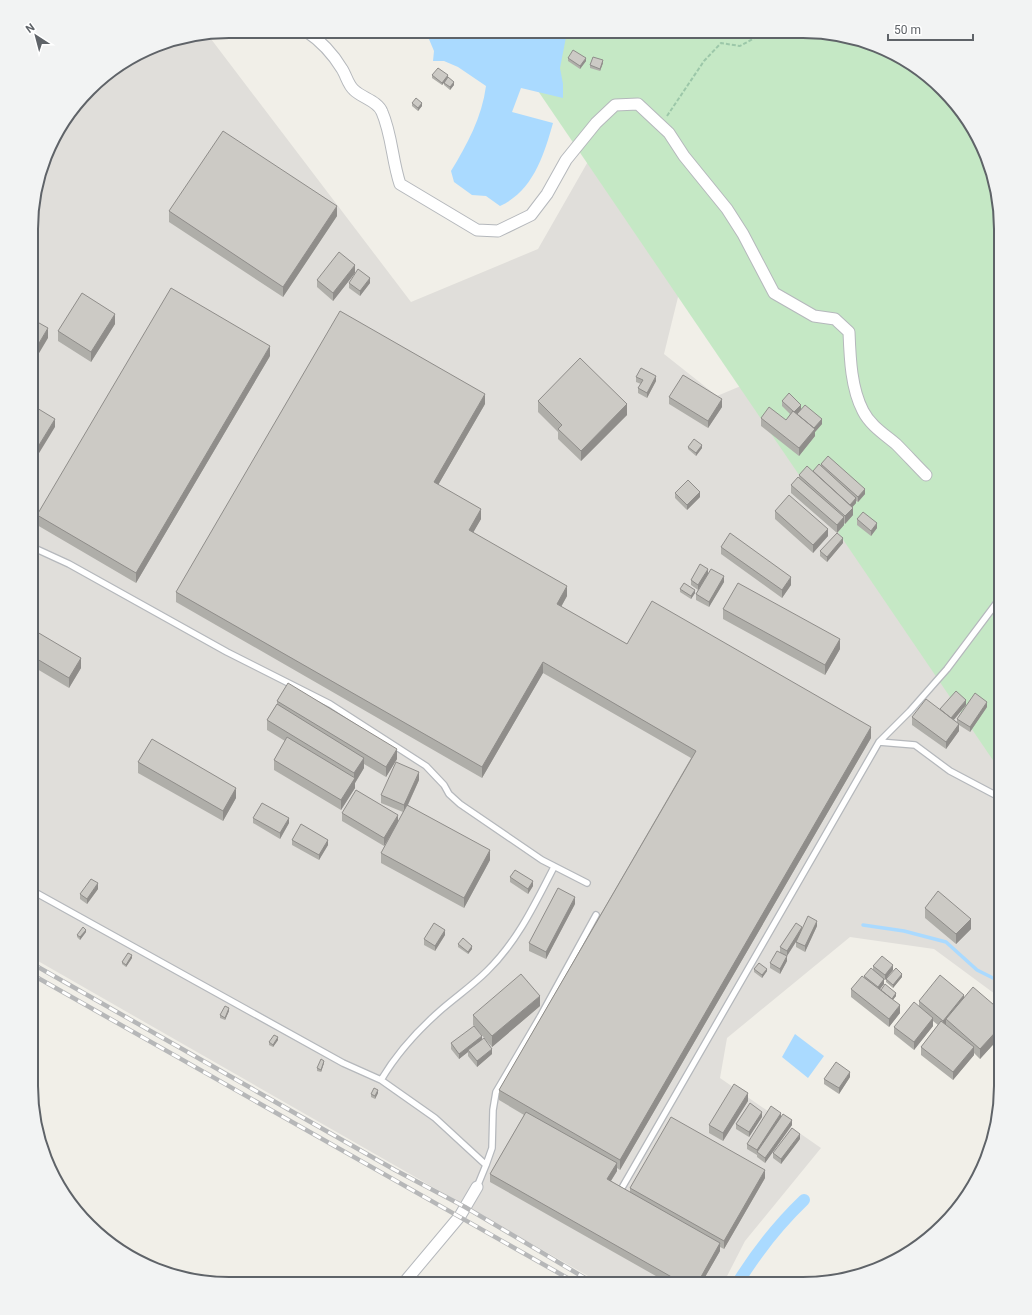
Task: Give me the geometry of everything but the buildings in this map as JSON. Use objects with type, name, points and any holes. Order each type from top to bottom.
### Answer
[{"type":"street","points":[[314,38],[331,53],[343,70],[353,90],[367,98],[382,110],[388,127],[395,170],[400,184],[477,230],[498,231],[531,215],[547,194],[566,160],[596,123],[615,105],[638,104],[668,132],[684,156],[728,210],[743,234],[774,294],[814,316],[835,319],[849,332],[850,358],[856,392],[863,412],[875,427],[895,444],[926,475]]},
{"type":"street","points":[[409,1277],[460,1216],[477,1187]]},
{"type":"lane","points":[[38,551],[69,564],[227,652],[330,704],[426,766],[444,785],[449,794],[460,804],[542,860],[587,883]]},
{"type":"lane","points":[[623,1186],[879,742],[947,669],[994,606]]},
{"type":"lane","points":[[879,742],[915,744],[950,771],[994,794]]},
{"type":"lane","points":[[381,1080],[392,1063],[422,1028],[487,971],[505,951],[526,922],[554,867]]},
{"type":"lane","points":[[38,894],[343,1063],[381,1080],[435,1118],[486,1165]]},
{"type":"lane","points":[[477,1187],[492,1148],[493,1105],[496,1092],[540,1017],[596,916]]},
{"type":"path","points":[[660,125],[704,61],[721,43],[740,46],[754,38]]},
{"type":"shaded area","points":[[211,39],[411,302],[538,249],[602,137],[695,228],[664,354],[717,396],[846,342],[994,469],[994,993],[934,949],[850,937],[727,1038],[720,1078],[821,1148],[745,1241],[727,1277],[590,1277],[38,961],[38,217],[48,168],[70,123],[85,103],[103,85],[123,70],[168,48]]},
{"type":"green space","points":[[502,38],[815,38],[840,42],[864,48],[909,70],[929,85],[947,103],[962,123],[984,168],[994,217],[994,762]]},
{"type":"water","points":[[429,38],[566,38],[560,68],[563,84],[563,98],[521,88],[512,112],[553,123],[546,147],[536,171],[529,182],[521,191],[500,206],[486,196],[472,195],[454,182],[451,171],[473,130],[481,109],[486,86],[458,67],[444,61],[433,61],[434,51]]},
{"type":"water","points":[[795,1034],[824,1056],[808,1078],[782,1057]]},
{"type":"waterway","points":[[863,925],[904,931],[946,942],[977,970],[994,978]]},
{"type":"waterway","points":[[742,1277],[752,1261],[785,1219],[804,1200]]},
{"type":"railway","points":[[38,967],[395,1170],[465,1207],[583,1277]]},
{"type":"railway","points":[[38,978],[566,1277]]}]
